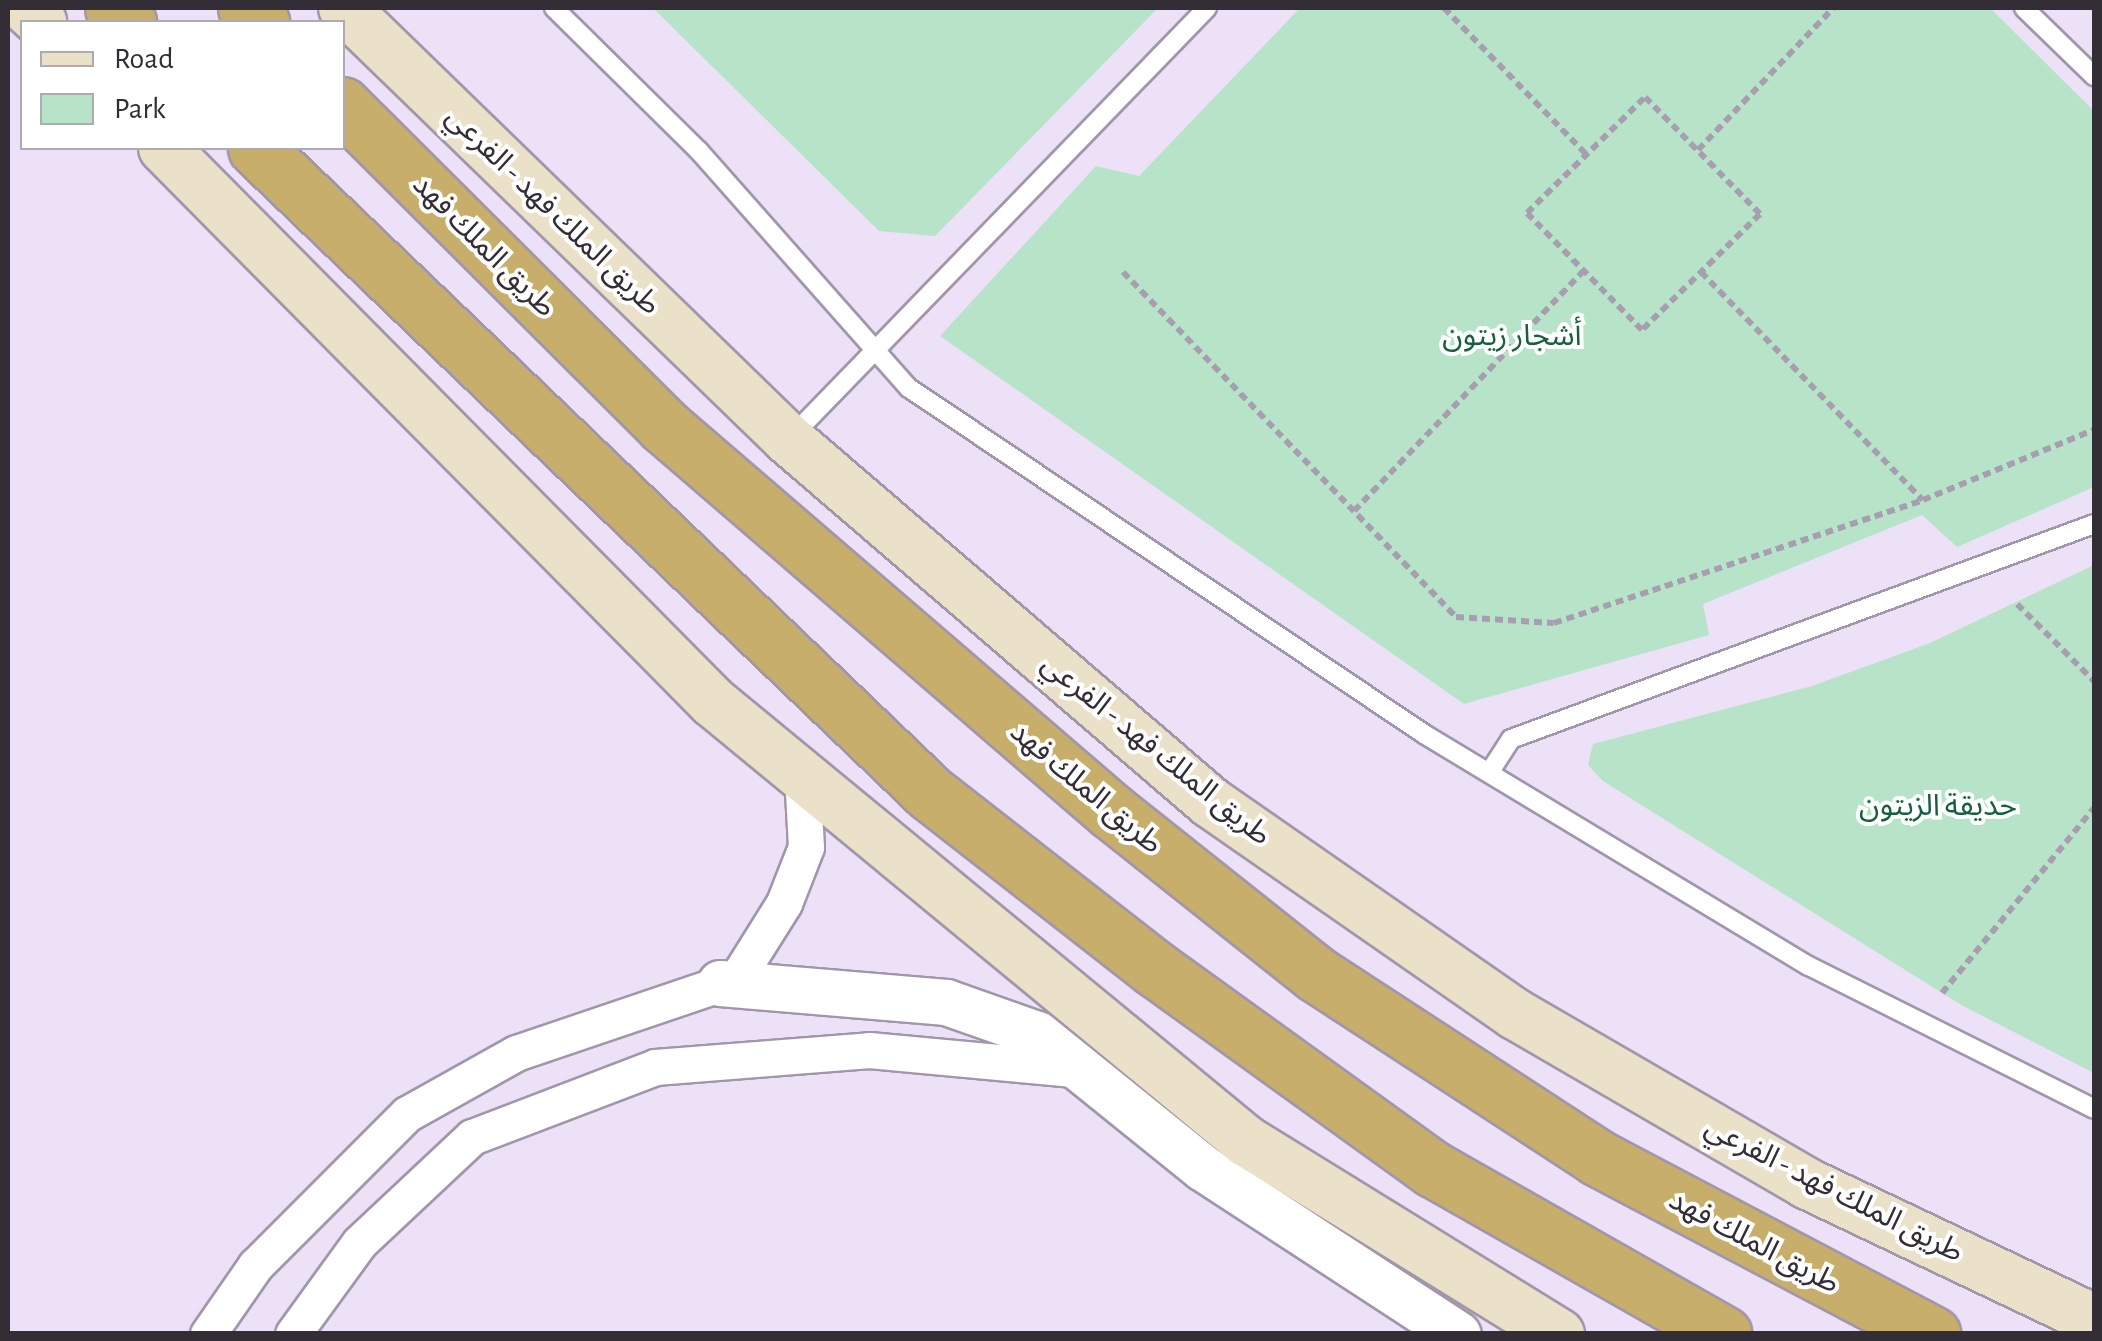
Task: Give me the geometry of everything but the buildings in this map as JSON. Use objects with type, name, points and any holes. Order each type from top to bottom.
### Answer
[{"type":"highway","name":"طريق الملك فهد","points":[[345,107],[664,426],[1110,811],[1316,974],[1598,1158],[1932,1334]]},
{"type":"highway","points":[[258,150],[930,792],[1154,968],[1433,1169],[1722,1334]]},
{"type":"main road","name":"طريق الملك فهد - الفرعي","points":[[344,8],[788,439],[1210,802],[1515,1014],[1806,1182],[2094,1320]]},
{"type":"main road","points":[[166,150],[713,702],[1246,1141],[1559,1334]]},
{"type":"street","points":[[208,1334],[255,1266],[406,1114],[516,1053],[737,978],[784,903],[806,847],[802,774]]},
{"type":"street","points":[[720,983],[946,1002],[1037,1034],[1203,1168],[1458,1334]]},
{"type":"street","points":[[292,1334],[359,1243],[472,1137],[655,1067],[869,1050],[1084,1070]]},
{"type":"lane","points":[[554,8],[699,151],[909,388],[1489,773],[1809,966],[2094,1109]]},
{"type":"lane","points":[[788,439],[1207,8]]},
{"type":"lane","points":[[2024,8],[2094,76]]},
{"type":"lane","points":[[1489,773],[1510,740],[2094,524]]},
{"type":"path","points":[[1444,8],[1587,154]]},
{"type":"path","points":[[1698,150],[1833,8]]},
{"type":"path","points":[[1646,98],[1760,214],[1642,330],[1527,213],[1587,154],[1646,98]]},
{"type":"path","points":[[1354,511],[1583,270]]},
{"type":"path","points":[[1123,272],[1456,616],[1554,623],[1923,500],[2094,430]]},
{"type":"path","points":[[1702,272],[1923,500]]},
{"type":"path","points":[[2017,604],[2094,681]]},
{"type":"path","points":[[1942,993],[2094,808]]},
{"type":"green space","points":[[653,8],[1158,8],[935,236],[879,231]]},
{"type":"green space","name":"أشجار زيتون","points":[[1300,8],[1990,8],[2094,111],[2094,487],[1957,547],[1922,515],[1703,604],[1709,635],[1464,704],[940,336],[1096,166],[1139,176]]},
{"type":"green space","name":"حديقة الزيتون","points":[[2094,565],[2094,1073],[1963,1006],[1603,781],[1588,765],[1593,744],[1812,686],[1930,643]]}]
